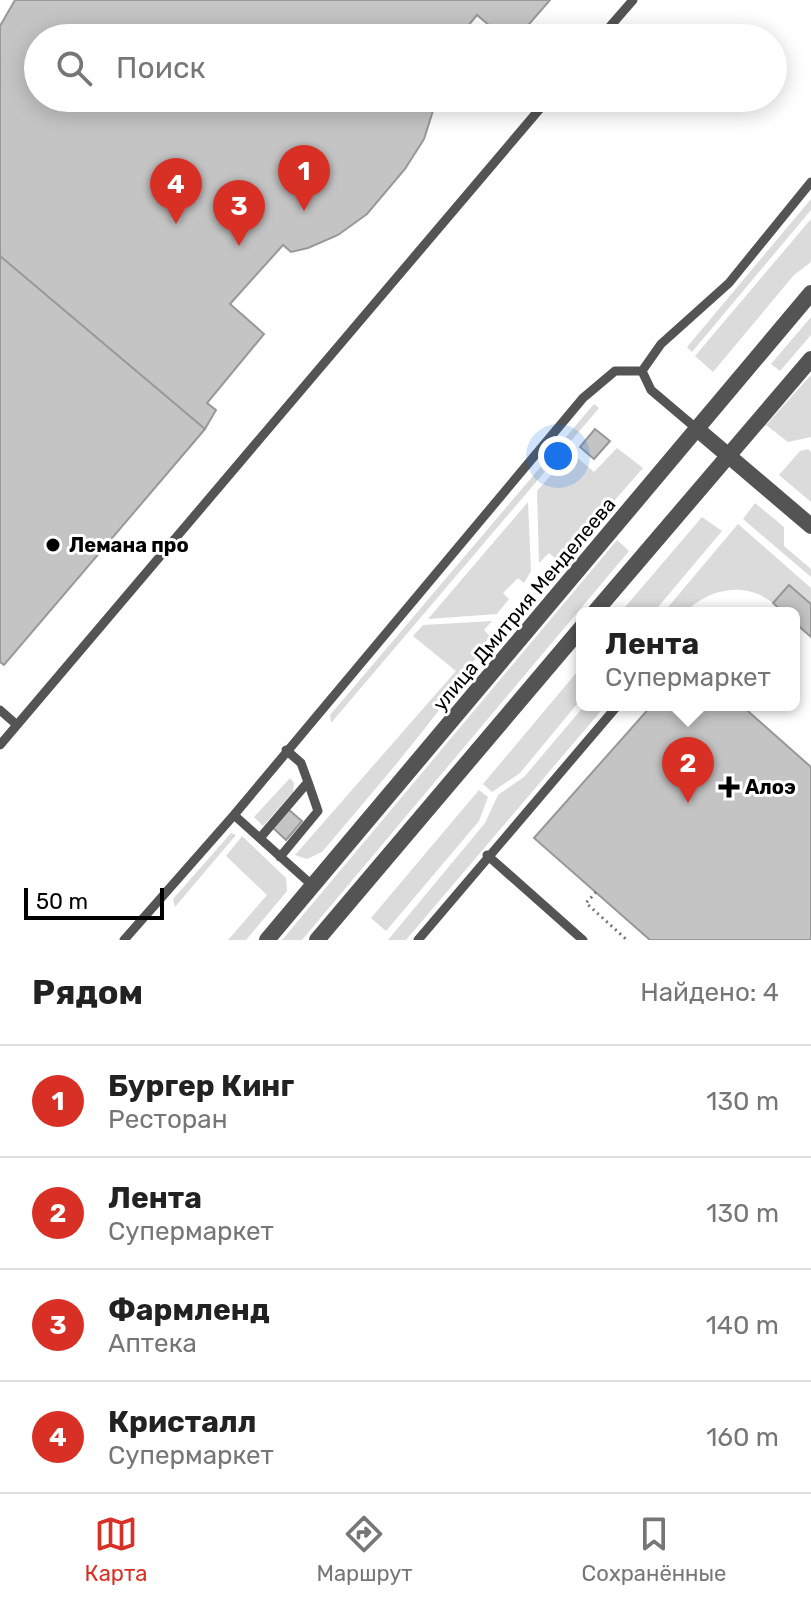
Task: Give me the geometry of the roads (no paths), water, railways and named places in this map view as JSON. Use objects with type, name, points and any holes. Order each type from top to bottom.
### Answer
[{"type":"street","name":"улица Дмитрия Менделеева","points":[[267,940],[811,293]]},
{"type":"street","points":[[599,607],[811,359]]},
{"type":"street","points":[[697,429],[811,526]]},
{"type":"street","points":[[317,940],[576,634]]},
{"type":"lane","points":[[612,24],[633,0]]},
{"type":"lane","points":[[0,745],[537,112]]},
{"type":"lane","points":[[642,371],[661,344],[729,283],[811,182]]},
{"type":"lane","points":[[124,940],[234,815],[583,398],[615,371],[642,371]]},
{"type":"lane","points":[[642,371],[651,390],[697,429]]},
{"type":"lane","points":[[0,710],[17,725]]},
{"type":"lane","points":[[418,940],[487,855],[613,711]]},
{"type":"lane","points":[[280,857],[318,811],[301,763],[286,750]]},
{"type":"lane","points":[[260,838],[308,782]]},
{"type":"lane","points":[[234,815],[313,886]]},
{"type":"lane","points":[[487,855],[583,940]]},
{"type":"place","name":"Бургер Кинг","points":[[304,211]]},
{"type":"place","name":"Кристалл","points":[[176,224]]},
{"type":"place","name":"Фармленд","points":[[239,246]]},
{"type":"place","name":"Лемана про","points":[[53,545]]},
{"type":"place","name":"Алоэ","points":[[729,787]]},
{"type":"place","name":"Лента","points":[[688,803]]}]
